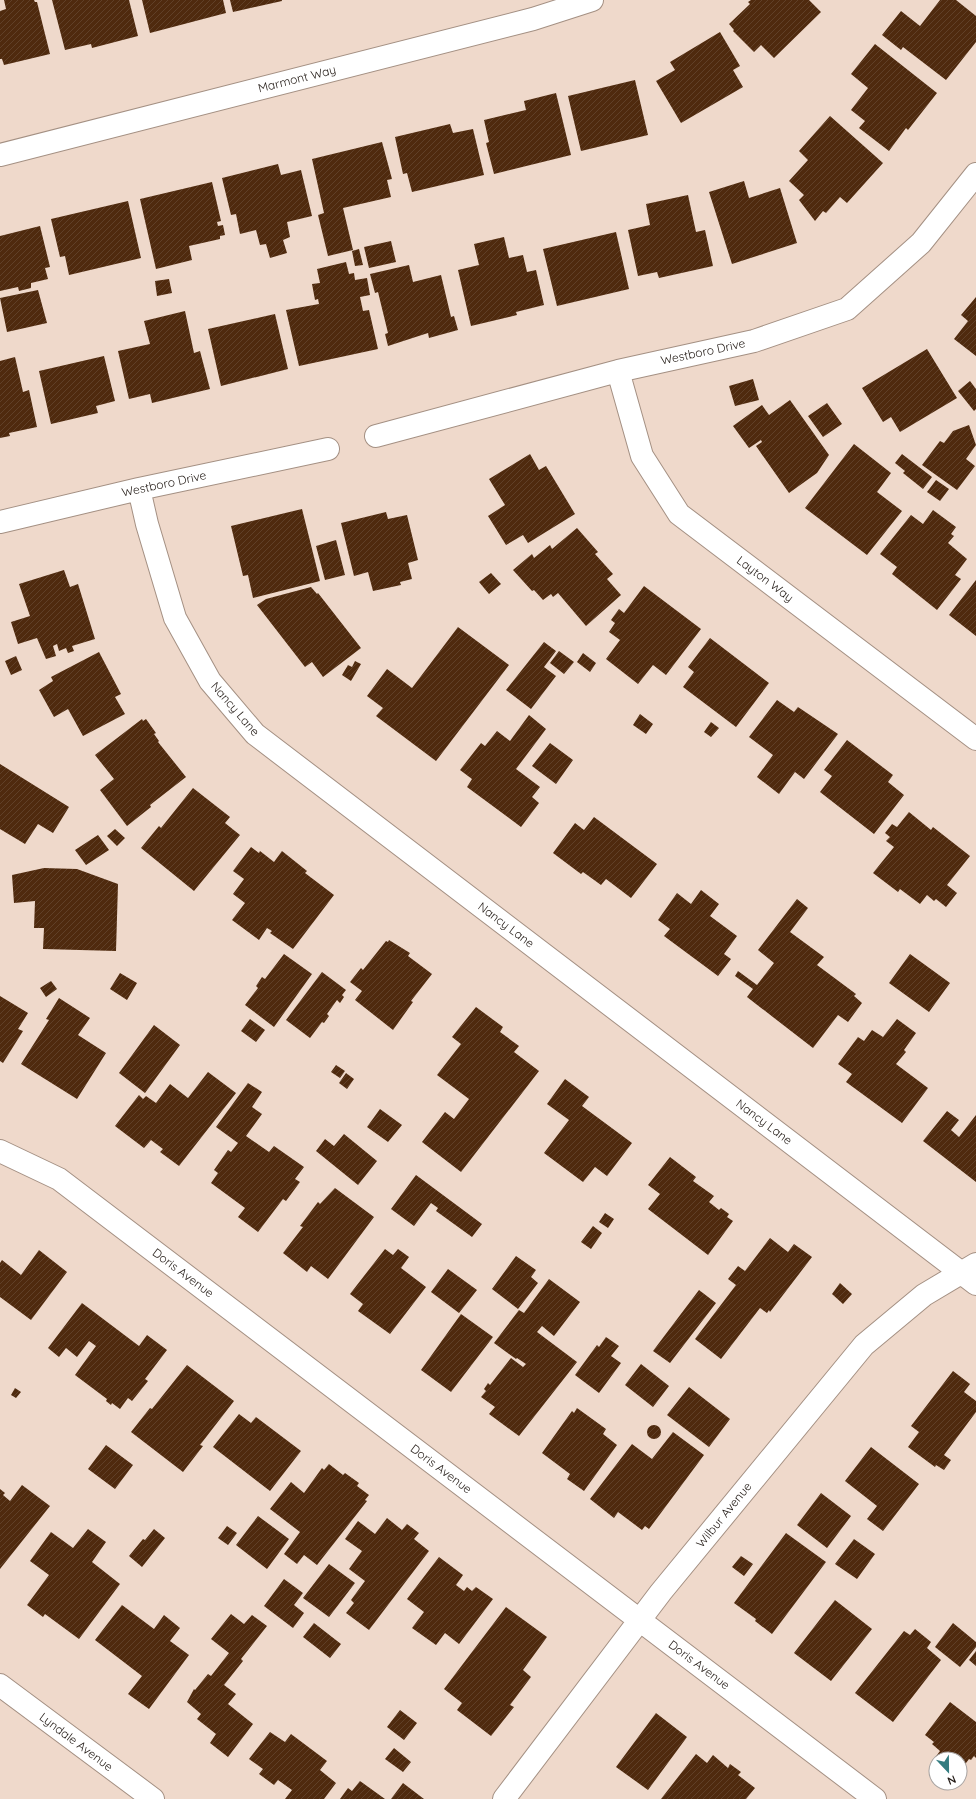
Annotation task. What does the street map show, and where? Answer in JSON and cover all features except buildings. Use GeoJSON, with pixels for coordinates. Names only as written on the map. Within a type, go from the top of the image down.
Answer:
{"type":"FeatureCollection","features":[{"type":"Feature","properties":{"kind":"street","name":"Marmont Way"},"geometry":{"type":"LineString","coordinates":[[0,155],[533,19],[592,0]]}},
{"type":"Feature","properties":{"kind":"street","name":"Westboro Drive"},"geometry":{"type":"LineString","coordinates":[[376,436],[618,371],[754,341],[847,310],[921,243],[976,174]]}},
{"type":"Feature","properties":{"kind":"street","name":"Layton Way"},"geometry":{"type":"LineString","coordinates":[[618,371],[642,456],[679,514],[976,739]]}},
{"type":"Feature","properties":{"kind":"street","name":"Westboro Drive"},"geometry":{"type":"LineString","coordinates":[[0,522],[139,489],[328,449]]}},
{"type":"Feature","properties":{"kind":"street","name":"Nancy Lane"},"geometry":{"type":"LineString","coordinates":[[139,489],[147,524],[175,618],[210,682],[255,734],[971,1274]]}},
{"type":"Feature","properties":{"kind":"street","name":"Doris Avenue"},"geometry":{"type":"LineString","coordinates":[[0,1151],[59,1179],[875,1799]]}},
{"type":"Feature","properties":{"kind":"street","name":"Wilbur Avenue"},"geometry":{"type":"LineString","coordinates":[[504,1799],[639,1620],[864,1345],[924,1295],[971,1274]]}},
{"type":"Feature","properties":{"kind":"street","name":"Lyndale Avenue"},"geometry":{"type":"LineString","coordinates":[[0,1685],[153,1799]]}}]}
